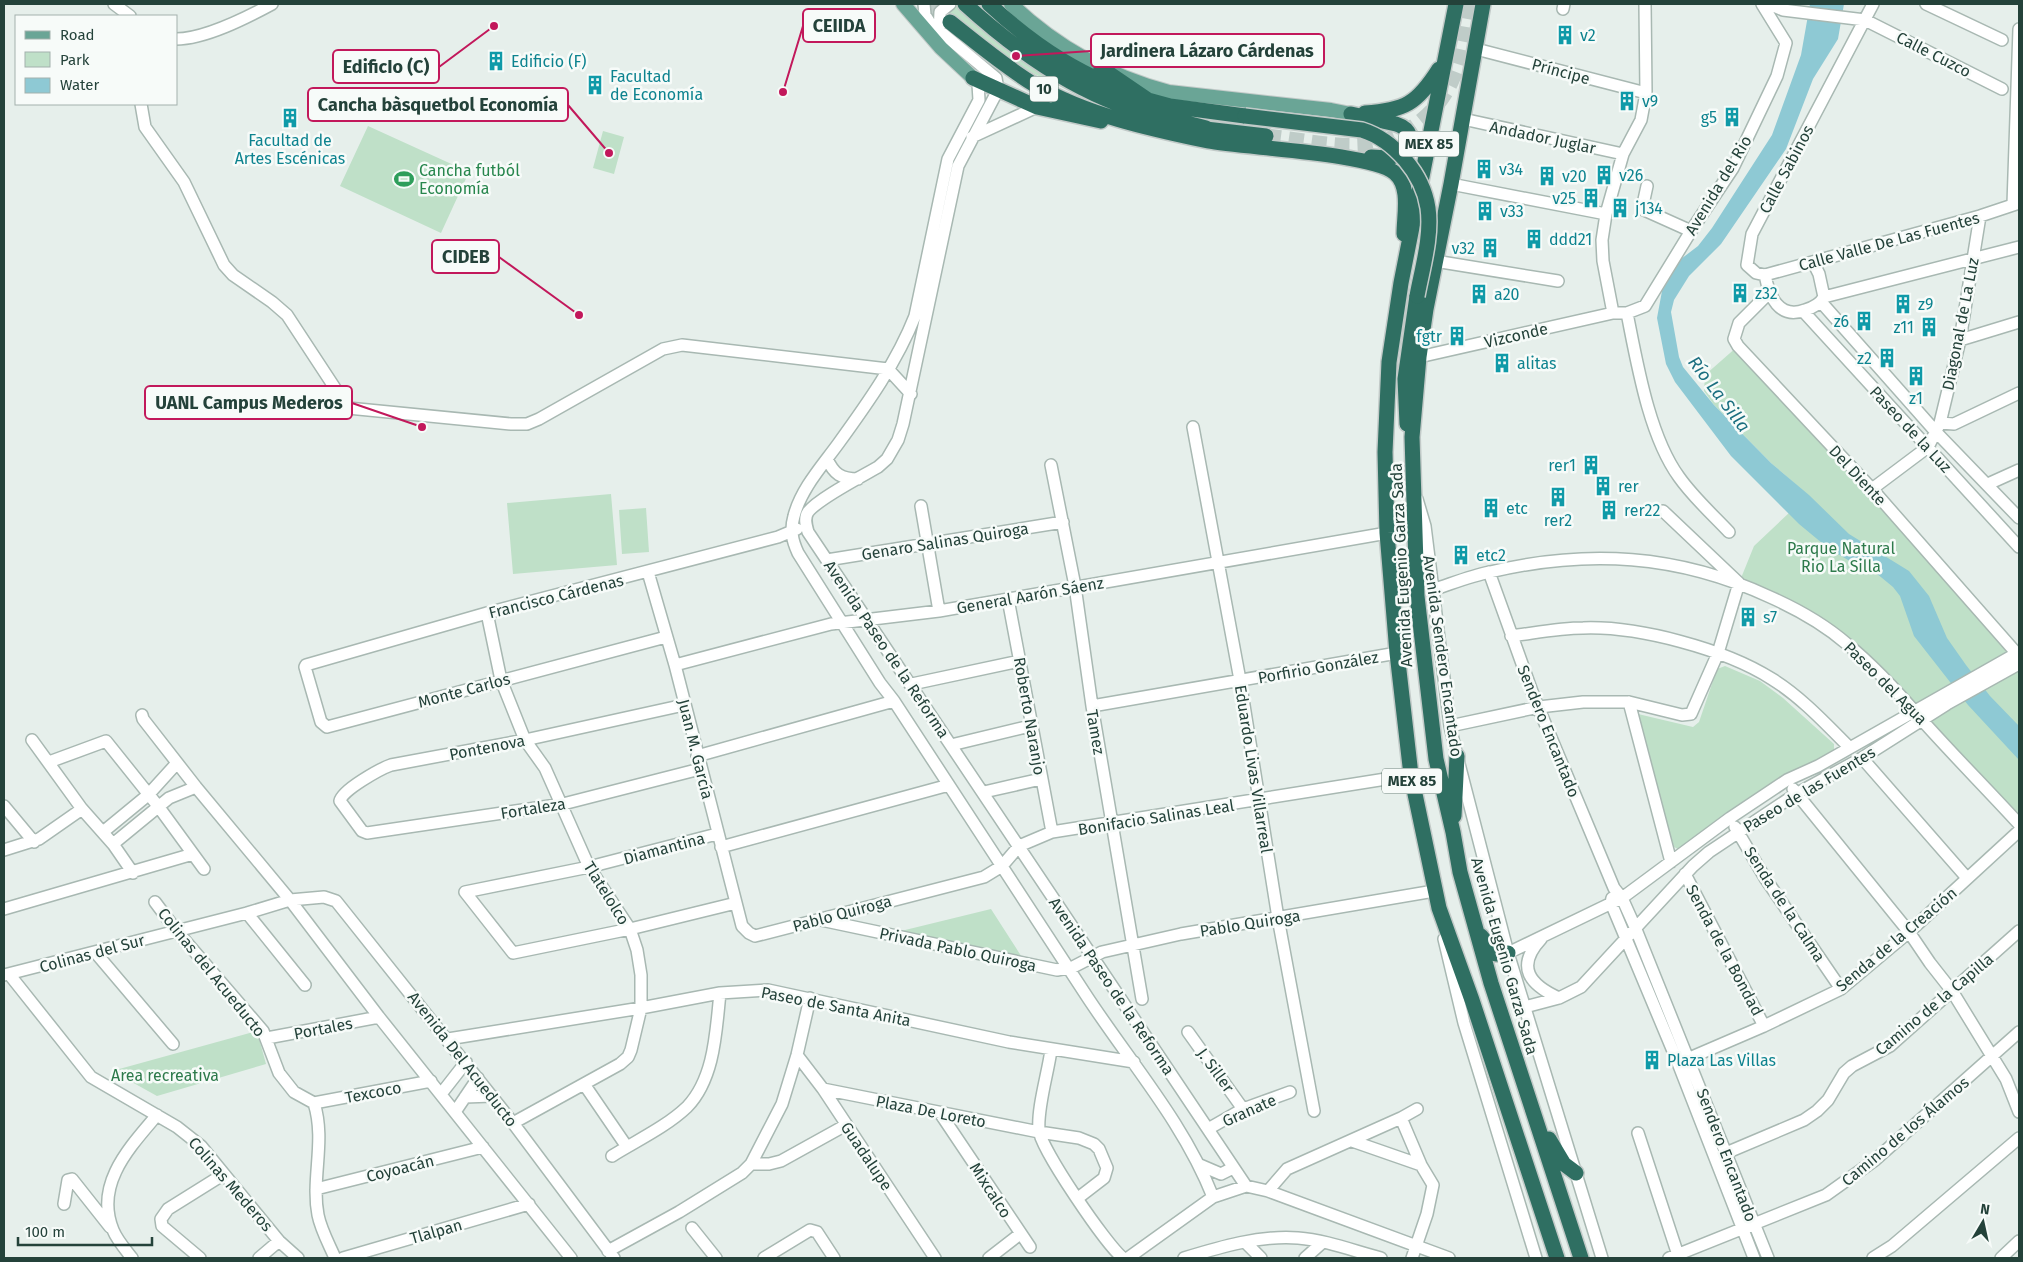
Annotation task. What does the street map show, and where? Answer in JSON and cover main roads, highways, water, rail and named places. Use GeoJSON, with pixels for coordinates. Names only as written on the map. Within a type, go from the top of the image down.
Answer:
{"type":"FeatureCollection","features":[{"type":"Feature","properties":{"kind":"highway","name":"10"},"geometry":{"type":"LineString","coordinates":[[989,4],[1021,34],[1059,60],[1116,88],[1148,100],[1170,106],[1362,130],[1379,137],[1402,157],[1420,185],[1428,209],[1425,249],[1411,326],[1404,397],[1407,422],[1412,437]]}},
{"type":"Feature","properties":{"kind":"highway","name":"Avenida Eugenio Garza Sada"},"geometry":{"type":"LineString","coordinates":[[1456,4],[1401,283],[1389,362],[1386,408],[1387,533],[1397,653],[1411,775],[1434,891],[1557,1258]]}},
{"type":"Feature","properties":{"kind":"highway","name":"Avenida Eugenio Garza Sada"},"geometry":{"type":"LineString","coordinates":[[1483,4],[1464,119],[1435,262],[1419,357],[1412,437],[1412,485],[1422,655],[1436,758],[1460,872],[1491,983],[1581,1258]]}},
{"type":"Feature","properties":{"kind":"highway"},"geometry":{"type":"LineString","coordinates":[[964,5],[1014,47],[1078,86],[1127,107],[1206,128]]}},
{"type":"Feature","properties":{"kind":"highway","name":"10"},"geometry":{"type":"LineString","coordinates":[[944,27],[1037,86],[1093,110],[1209,141],[1325,155]]}},
{"type":"Feature","properties":{"kind":"highway"},"geometry":{"type":"LineString","coordinates":[[1351,114],[1392,111],[1405,107],[1426,90],[1443,63]]}},
{"type":"Feature","properties":{"kind":"highway"},"geometry":{"type":"LineString","coordinates":[[1102,68],[1148,100]]}},
{"type":"Feature","properties":{"kind":"highway"},"geometry":{"type":"LineString","coordinates":[[975,81],[1037,107],[1143,130],[1178,133]]}},
{"type":"Feature","properties":{"kind":"highway"},"geometry":{"type":"LineString","coordinates":[[1325,155],[1340,153],[1388,158],[1398,157],[1407,149],[1410,138],[1403,126],[1351,114]]}},
{"type":"Feature","properties":{"kind":"highway"},"geometry":{"type":"LineString","coordinates":[[1153,127],[1206,128],[1266,136]]}},
{"type":"Feature","properties":{"kind":"highway"},"geometry":{"type":"LineString","coordinates":[[1325,155],[1382,166],[1395,173],[1400,179],[1405,195],[1401,283]]}},
{"type":"Feature","properties":{"kind":"highway"},"geometry":{"type":"LineString","coordinates":[[1453,832],[1457,756]]}},
{"type":"Feature","properties":{"kind":"highway"},"geometry":{"type":"LineString","coordinates":[[1478,932],[1492,951],[1500,955],[1508,954]]}},
{"type":"Feature","properties":{"kind":"highway"},"geometry":{"type":"LineString","coordinates":[[1533,1110],[1564,1164],[1576,1173]]}},
{"type":"Feature","properties":{"kind":"main road"},"geometry":{"type":"LineString","coordinates":[[903,4],[941,48],[975,81]]}},
{"type":"Feature","properties":{"kind":"main road"},"geometry":{"type":"LineString","coordinates":[[1011,4],[1048,37],[1102,68],[1132,82],[1169,92],[1331,110],[1351,114]]}},
{"type":"Feature","properties":{"kind":"water"},"geometry":{"type":"Polygon","coordinates":[[[1810,4],[1844,4],[1838,39],[1813,79],[1786,149],[1721,244],[1689,276],[1674,300],[1671,312],[1679,357],[1683,367],[1714,405],[1771,463],[1809,495],[1849,534],[1909,571],[1929,596],[1947,638],[1966,665],[1990,696],[2019,726],[2019,760],[1968,705],[1914,636],[1900,596],[1893,587],[1876,573],[1853,563],[1828,548],[1799,524],[1731,456],[1675,382],[1666,364],[1657,318],[1662,291],[1681,259],[1698,246],[1712,228],[1772,135],[1801,55],[1810,4]]]}},
{"type":"Feature","properties":{"kind":"tunnel"},"geometry":{"type":"LineString","coordinates":[[931,4],[950,22]]}},
{"type":"Feature","properties":{"kind":"tunnel"},"geometry":{"type":"LineString","coordinates":[[1266,136],[1326,144],[1361,145],[1376,143],[1404,132],[1428,115],[1438,104],[1453,78],[1462,51],[1471,4]]}},
{"type":"Feature","properties":{"kind":"place","name":"EdificIo (C)"},"geometry":{"type":"Point","coordinates":[494,26]}},
{"type":"Feature","properties":{"kind":"place","name":"v2"},"geometry":{"type":"Point","coordinates":[1565,35]}},
{"type":"Feature","properties":{"kind":"place","name":"Jardinera Lázaro Cárdenas"},"geometry":{"type":"Point","coordinates":[1016,56]}},
{"type":"Feature","properties":{"kind":"place","name":"Edificio (F)"},"geometry":{"type":"Point","coordinates":[496,61]}},
{"type":"Feature","properties":{"kind":"place","name":"Facultad de Economía"},"geometry":{"type":"Point","coordinates":[595,85]}},
{"type":"Feature","properties":{"kind":"place","name":"CEIIDA"},"geometry":{"type":"Point","coordinates":[783,92]}},
{"type":"Feature","properties":{"kind":"place","name":"v9"},"geometry":{"type":"Point","coordinates":[1627,101]}},
{"type":"Feature","properties":{"kind":"place","name":"g5"},"geometry":{"type":"Point","coordinates":[1732,117]}},
{"type":"Feature","properties":{"kind":"place","name":"Facultad de Artes Escénicas"},"geometry":{"type":"Point","coordinates":[290,118]}},
{"type":"Feature","properties":{"kind":"place","name":"Cancha bàsquetbol Economía"},"geometry":{"type":"Point","coordinates":[609,153]}},
{"type":"Feature","properties":{"kind":"place","name":"v34"},"geometry":{"type":"Point","coordinates":[1484,169]}},
{"type":"Feature","properties":{"kind":"place","name":"v26"},"geometry":{"type":"Point","coordinates":[1604,175]}},
{"type":"Feature","properties":{"kind":"place","name":"v20"},"geometry":{"type":"Point","coordinates":[1547,176]}},
{"type":"Feature","properties":{"kind":"place","name":"Cancha futból Economía"},"geometry":{"type":"Point","coordinates":[404,179]}},
{"type":"Feature","properties":{"kind":"place","name":"v25"},"geometry":{"type":"Point","coordinates":[1591,198]}},
{"type":"Feature","properties":{"kind":"place","name":"j134"},"geometry":{"type":"Point","coordinates":[1620,208]}},
{"type":"Feature","properties":{"kind":"place","name":"v33"},"geometry":{"type":"Point","coordinates":[1485,211]}},
{"type":"Feature","properties":{"kind":"place","name":"ddd21"},"geometry":{"type":"Point","coordinates":[1534,239]}},
{"type":"Feature","properties":{"kind":"place","name":"v32"},"geometry":{"type":"Point","coordinates":[1490,248]}},
{"type":"Feature","properties":{"kind":"place","name":"z32"},"geometry":{"type":"Point","coordinates":[1740,293]}},
{"type":"Feature","properties":{"kind":"place","name":"a20"},"geometry":{"type":"Point","coordinates":[1479,294]}},
{"type":"Feature","properties":{"kind":"place","name":"z9"},"geometry":{"type":"Point","coordinates":[1903,304]}},
{"type":"Feature","properties":{"kind":"place","name":"CIDEB"},"geometry":{"type":"Point","coordinates":[579,315]}},
{"type":"Feature","properties":{"kind":"place","name":"z6"},"geometry":{"type":"Point","coordinates":[1864,321]}},
{"type":"Feature","properties":{"kind":"place","name":"z11"},"geometry":{"type":"Point","coordinates":[1929,327]}},
{"type":"Feature","properties":{"kind":"place","name":"fgtr"},"geometry":{"type":"Point","coordinates":[1457,336]}},
{"type":"Feature","properties":{"kind":"place","name":"z2"},"geometry":{"type":"Point","coordinates":[1887,358]}},
{"type":"Feature","properties":{"kind":"place","name":"alitas"},"geometry":{"type":"Point","coordinates":[1502,363]}},
{"type":"Feature","properties":{"kind":"place","name":"z1"},"geometry":{"type":"Point","coordinates":[1916,376]}},
{"type":"Feature","properties":{"kind":"place","name":"UANL Campus Mederos"},"geometry":{"type":"Point","coordinates":[422,427]}},
{"type":"Feature","properties":{"kind":"place","name":"rer1"},"geometry":{"type":"Point","coordinates":[1591,465]}},
{"type":"Feature","properties":{"kind":"place","name":"rer"},"geometry":{"type":"Point","coordinates":[1603,486]}},
{"type":"Feature","properties":{"kind":"place","name":"rer2"},"geometry":{"type":"Point","coordinates":[1558,497]}},
{"type":"Feature","properties":{"kind":"place","name":"etc"},"geometry":{"type":"Point","coordinates":[1491,508]}},
{"type":"Feature","properties":{"kind":"place","name":"rer22"},"geometry":{"type":"Point","coordinates":[1609,510]}},
{"type":"Feature","properties":{"kind":"place","name":"etc2"},"geometry":{"type":"Point","coordinates":[1461,555]}},
{"type":"Feature","properties":{"kind":"place","name":"s7"},"geometry":{"type":"Point","coordinates":[1748,617]}},
{"type":"Feature","properties":{"kind":"place","name":"Plaza Las Villas"},"geometry":{"type":"Point","coordinates":[1652,1060]}},
{"type":"Feature","properties":{"kind":"water label","name":"Río La Silla"},"geometry":{"type":"Point","coordinates":[1719,394]}},
{"type":"Feature","properties":{"kind":"park label","name":"Parque Natural Rio La Silla"},"geometry":{"type":"Point","coordinates":[1841,557]}},
{"type":"Feature","properties":{"kind":"park label","name":"Area recreativa"},"geometry":{"type":"Point","coordinates":[165,1075]}}]}
